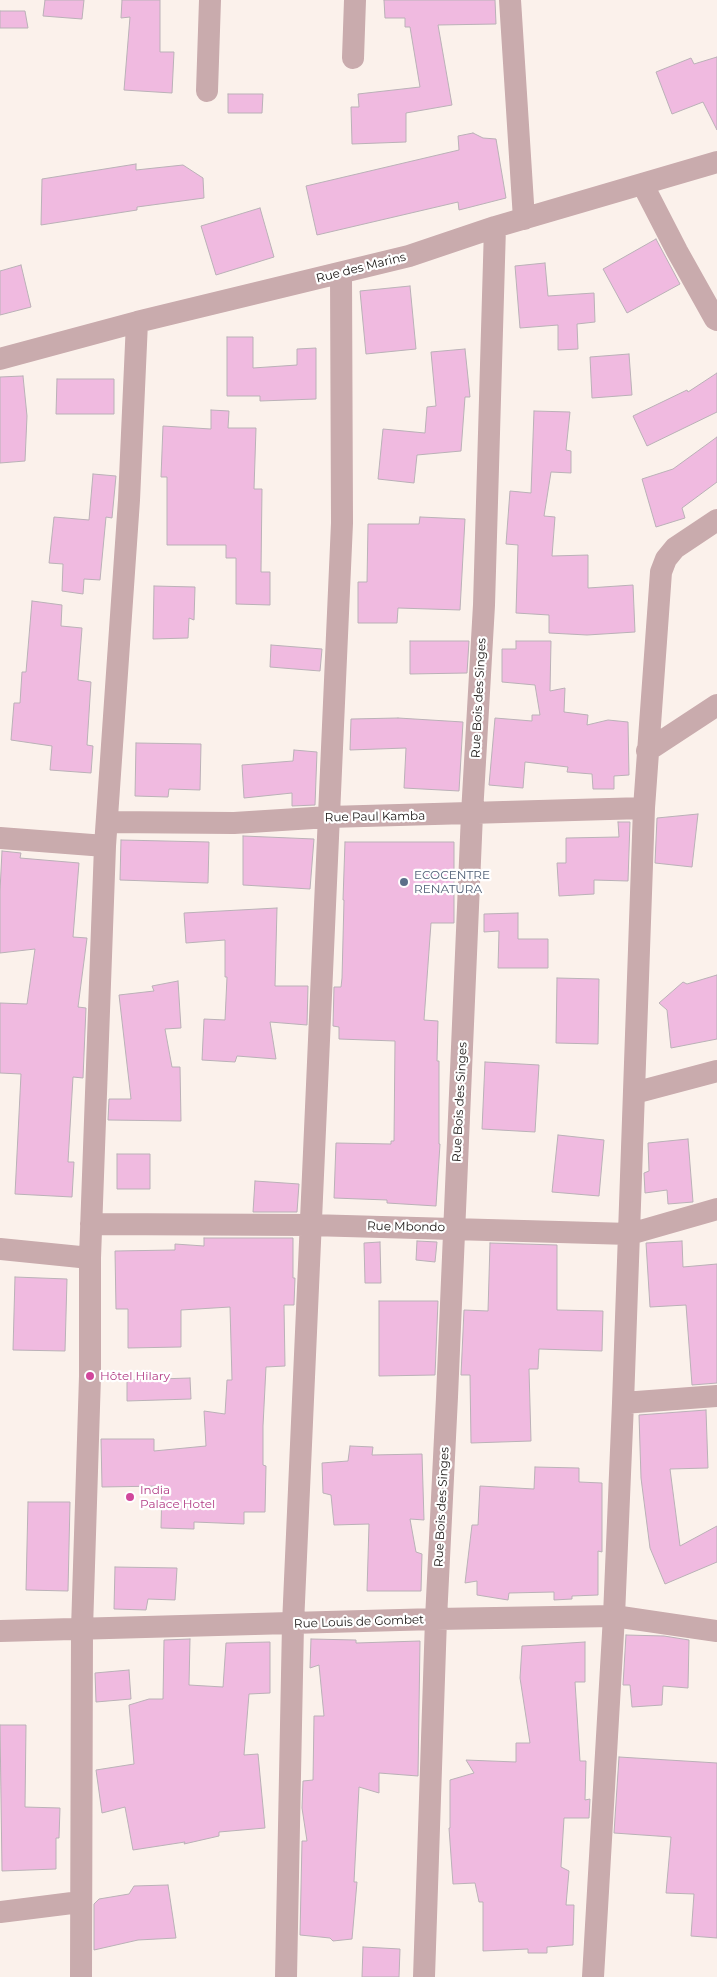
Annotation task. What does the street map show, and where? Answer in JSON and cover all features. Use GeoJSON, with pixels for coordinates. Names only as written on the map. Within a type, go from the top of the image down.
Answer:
{"type":"FeatureCollection","features":[{"type":"Feature","properties":{"kind":"street"},"geometry":{"type":"LineString","coordinates":[[207,91],[210,0]]}},
{"type":"Feature","properties":{"kind":"street"},"geometry":{"type":"LineString","coordinates":[[353,58],[355,0]]}},
{"type":"Feature","properties":{"kind":"street"},"geometry":{"type":"LineString","coordinates":[[510,0],[524,219]]}},
{"type":"Feature","properties":{"kind":"street","name":"Rue des Marins"},"geometry":{"type":"LineString","coordinates":[[0,359],[137,322],[409,256],[495,227],[717,162]]}},
{"type":"Feature","properties":{"kind":"street"},"geometry":{"type":"LineString","coordinates":[[643,185],[691,276],[717,320]]}},
{"type":"Feature","properties":{"kind":"street","name":"Rue Bois des Singes"},"geometry":{"type":"LineString","coordinates":[[424,1977],[436,1619],[455,1228],[472,814],[484,606],[495,227]]}},
{"type":"Feature","properties":{"kind":"street"},"geometry":{"type":"LineString","coordinates":[[286,1977],[293,1624],[342,523],[341,273]]}},
{"type":"Feature","properties":{"kind":"street"},"geometry":{"type":"LineString","coordinates":[[81,1977],[82,1629],[90,1376],[91,1224],[107,822],[129,500],[137,322]]}},
{"type":"Feature","properties":{"kind":"street"},"geometry":{"type":"LineString","coordinates":[[593,1977],[614,1616],[630,1234],[644,808],[661,572],[666,559],[675,548],[717,520]]}},
{"type":"Feature","properties":{"kind":"street"},"geometry":{"type":"LineString","coordinates":[[647,751],[717,705]]}},
{"type":"Feature","properties":{"kind":"street","name":"Rue Paul Kamba"},"geometry":{"type":"LineString","coordinates":[[107,822],[234,823],[542,810],[644,808]]}},
{"type":"Feature","properties":{"kind":"street"},"geometry":{"type":"LineString","coordinates":[[0,838],[106,846]]}},
{"type":"Feature","properties":{"kind":"street"},"geometry":{"type":"LineString","coordinates":[[634,1093],[717,1071]]}},
{"type":"Feature","properties":{"kind":"street","name":"Rue Mbondo"},"geometry":{"type":"LineString","coordinates":[[91,1224],[310,1225],[630,1234],[717,1209]]}},
{"type":"Feature","properties":{"kind":"street"},"geometry":{"type":"LineString","coordinates":[[0,1249],[90,1258]]}},
{"type":"Feature","properties":{"kind":"street"},"geometry":{"type":"LineString","coordinates":[[623,1403],[717,1396]]}},
{"type":"Feature","properties":{"kind":"street","name":"Rue Louis de Gombet"},"geometry":{"type":"LineString","coordinates":[[0,1631],[614,1616],[717,1631]]}},
{"type":"Feature","properties":{"kind":"street"},"geometry":{"type":"LineString","coordinates":[[0,1912],[80,1902]]}},
{"type":"Feature","properties":{"kind":"building"},"geometry":{"type":"Polygon","coordinates":[[[45,0],[84,0],[82,19],[43,16],[45,0]]]}},
{"type":"Feature","properties":{"kind":"building"},"geometry":{"type":"Polygon","coordinates":[[[122,0],[160,0],[160,52],[174,52],[172,93],[124,90],[130,17],[121,18],[122,0]]]}},
{"type":"Feature","properties":{"kind":"building"},"geometry":{"type":"Polygon","coordinates":[[[384,0],[495,0],[496,24],[438,25],[452,105],[406,113],[406,142],[352,144],[351,107],[359,107],[358,94],[420,87],[410,27],[405,27],[405,18],[385,18],[384,0]]]}},
{"type":"Feature","properties":{"kind":"building"},"geometry":{"type":"Polygon","coordinates":[[[0,11],[25,11],[28,28],[0,28],[0,11]]]}},
{"type":"Feature","properties":{"kind":"building"},"geometry":{"type":"Polygon","coordinates":[[[717,57],[717,130],[703,102],[672,114],[656,72],[691,58],[694,64],[717,57]]]}},
{"type":"Feature","properties":{"kind":"building"},"geometry":{"type":"Polygon","coordinates":[[[228,94],[263,94],[262,113],[228,113],[228,94]]]}},
{"type":"Feature","properties":{"kind":"building"},"geometry":{"type":"Polygon","coordinates":[[[473,133],[483,138],[496,139],[506,198],[459,210],[458,202],[317,235],[306,186],[459,150],[458,136],[473,133]]]}},
{"type":"Feature","properties":{"kind":"building"},"geometry":{"type":"Polygon","coordinates":[[[136,164],[136,170],[183,165],[203,178],[204,198],[137,207],[137,210],[41,225],[42,179],[136,164]]]}},
{"type":"Feature","properties":{"kind":"building"},"geometry":{"type":"Polygon","coordinates":[[[260,208],[274,257],[216,275],[201,226],[260,208]]]}},
{"type":"Feature","properties":{"kind":"building"},"geometry":{"type":"Polygon","coordinates":[[[656,239],[680,284],[627,313],[603,269],[656,239]]]}},
{"type":"Feature","properties":{"kind":"building"},"geometry":{"type":"Polygon","coordinates":[[[545,263],[548,296],[594,293],[595,322],[577,324],[578,349],[558,350],[558,325],[520,328],[515,266],[545,263]]]}},
{"type":"Feature","properties":{"kind":"building"},"geometry":{"type":"Polygon","coordinates":[[[21,265],[31,307],[0,315],[0,271],[21,265]]]}},
{"type":"Feature","properties":{"kind":"building"},"geometry":{"type":"Polygon","coordinates":[[[410,286],[416,349],[366,354],[360,291],[410,286]]]}},
{"type":"Feature","properties":{"kind":"building"},"geometry":{"type":"Polygon","coordinates":[[[227,337],[253,337],[253,368],[297,365],[297,349],[316,348],[316,399],[260,401],[260,396],[227,396],[227,337]]]}},
{"type":"Feature","properties":{"kind":"building"},"geometry":{"type":"Polygon","coordinates":[[[465,349],[470,397],[465,397],[461,451],[417,455],[414,483],[378,479],[383,429],[425,433],[427,407],[436,406],[431,352],[465,349]]]}},
{"type":"Feature","properties":{"kind":"building"},"geometry":{"type":"Polygon","coordinates":[[[629,354],[632,395],[592,398],[590,357],[629,354]]]}},
{"type":"Feature","properties":{"kind":"building"},"geometry":{"type":"Polygon","coordinates":[[[717,373],[717,412],[647,446],[633,416],[687,390],[688,392],[717,373]]]}},
{"type":"Feature","properties":{"kind":"building"},"geometry":{"type":"Polygon","coordinates":[[[23,376],[27,416],[25,461],[0,463],[0,377],[23,376]]]}},
{"type":"Feature","properties":{"kind":"building"},"geometry":{"type":"Polygon","coordinates":[[[57,379],[114,379],[114,414],[56,414],[57,379]]]}},
{"type":"Feature","properties":{"kind":"building"},"geometry":{"type":"Polygon","coordinates":[[[211,410],[229,411],[228,428],[256,428],[254,489],[262,489],[261,572],[270,572],[270,605],[236,604],[236,558],[226,558],[226,545],[167,545],[167,477],[161,477],[163,426],[211,429],[211,410]]]}},
{"type":"Feature","properties":{"kind":"building"},"geometry":{"type":"Polygon","coordinates":[[[534,411],[570,412],[566,450],[571,451],[571,473],[551,472],[544,516],[555,517],[552,556],[588,555],[588,588],[633,585],[635,632],[587,635],[549,633],[549,615],[516,613],[518,545],[506,544],[510,491],[531,493],[534,411]]]}},
{"type":"Feature","properties":{"kind":"building"},"geometry":{"type":"Polygon","coordinates":[[[717,437],[717,482],[682,508],[685,518],[656,527],[642,479],[673,469],[717,437]]]}},
{"type":"Feature","properties":{"kind":"building"},"geometry":{"type":"Polygon","coordinates":[[[93,474],[116,476],[112,518],[106,517],[100,580],[84,579],[83,594],[62,591],[63,564],[49,563],[54,517],[89,520],[93,474]]]}},
{"type":"Feature","properties":{"kind":"building"},"geometry":{"type":"Polygon","coordinates":[[[420,517],[465,519],[460,610],[398,608],[397,623],[358,623],[358,582],[367,582],[368,524],[419,524],[420,517]]]}},
{"type":"Feature","properties":{"kind":"building"},"geometry":{"type":"Polygon","coordinates":[[[154,586],[195,587],[194,620],[189,618],[188,638],[153,639],[154,586]]]}},
{"type":"Feature","properties":{"kind":"building"},"geometry":{"type":"Polygon","coordinates":[[[32,601],[62,605],[61,626],[82,628],[78,680],[91,682],[87,745],[93,746],[91,773],[50,770],[52,746],[11,740],[14,703],[20,703],[22,672],[26,672],[32,601]]]}},
{"type":"Feature","properties":{"kind":"building"},"geometry":{"type":"Polygon","coordinates":[[[410,641],[469,641],[467,673],[410,674],[410,641]]]}},
{"type":"Feature","properties":{"kind":"building"},"geometry":{"type":"Polygon","coordinates":[[[516,641],[551,641],[550,691],[565,688],[564,712],[588,715],[587,725],[608,720],[628,722],[629,775],[614,776],[614,789],[593,789],[592,774],[567,772],[568,767],[525,762],[523,788],[489,785],[495,718],[532,721],[532,715],[540,715],[535,685],[502,682],[502,649],[516,649],[516,641]]]}},
{"type":"Feature","properties":{"kind":"building"},"geometry":{"type":"Polygon","coordinates":[[[271,645],[322,649],[320,671],[270,667],[271,645]]]}},
{"type":"Feature","properties":{"kind":"building"},"geometry":{"type":"Polygon","coordinates":[[[398,718],[463,722],[459,791],[404,788],[406,748],[350,750],[351,719],[398,718]]]}},
{"type":"Feature","properties":{"kind":"building"},"geometry":{"type":"Polygon","coordinates":[[[136,743],[201,744],[200,790],[169,789],[168,797],[135,796],[136,743]]]}},
{"type":"Feature","properties":{"kind":"building"},"geometry":{"type":"Polygon","coordinates":[[[294,750],[317,752],[315,805],[292,806],[292,793],[244,798],[242,765],[293,761],[294,750]]]}},
{"type":"Feature","properties":{"kind":"building"},"geometry":{"type":"Polygon","coordinates":[[[698,814],[692,867],[655,863],[657,818],[698,814]]]}},
{"type":"Feature","properties":{"kind":"building"},"geometry":{"type":"Polygon","coordinates":[[[618,822],[630,822],[628,881],[594,880],[594,894],[559,896],[557,863],[566,863],[566,838],[619,837],[618,822]]]}},
{"type":"Feature","properties":{"kind":"building"},"geometry":{"type":"Polygon","coordinates":[[[243,836],[314,839],[310,889],[243,885],[243,836]]]}},
{"type":"Feature","properties":{"kind":"building"},"geometry":{"type":"Polygon","coordinates":[[[121,840],[209,842],[208,883],[120,880],[121,840]]]}},
{"type":"Feature","properties":{"kind":"building"},"geometry":{"type":"Polygon","coordinates":[[[345,842],[454,842],[454,923],[431,923],[424,1020],[438,1021],[437,1061],[439,1061],[440,1144],[436,1206],[387,1203],[387,1200],[334,1198],[336,1143],[391,1144],[391,1141],[394,1141],[395,1041],[339,1039],[339,1027],[333,1026],[334,987],[341,987],[342,978],[345,842]]]}},
{"type":"Feature","properties":{"kind":"building"},"geometry":{"type":"Polygon","coordinates":[[[2,851],[21,853],[20,858],[79,863],[73,937],[87,938],[78,1007],[86,1008],[83,1078],[73,1077],[68,1162],[74,1162],[72,1197],[15,1194],[21,1074],[0,1073],[0,1003],[27,1004],[35,949],[0,953],[2,851]]]}},
{"type":"Feature","properties":{"kind":"building"},"geometry":{"type":"Polygon","coordinates":[[[277,908],[275,986],[308,986],[307,1025],[270,1022],[276,1059],[237,1056],[235,1062],[202,1060],[204,1019],[225,1020],[227,977],[225,977],[225,940],[186,943],[184,913],[277,908]]]}},
{"type":"Feature","properties":{"kind":"building"},"geometry":{"type":"Polygon","coordinates":[[[518,913],[518,939],[548,939],[548,968],[498,968],[499,931],[484,932],[484,914],[518,913]]]}},
{"type":"Feature","properties":{"kind":"building"},"geometry":{"type":"Polygon","coordinates":[[[717,975],[717,1039],[671,1048],[667,1010],[659,1003],[683,982],[687,984],[717,975]]]}},
{"type":"Feature","properties":{"kind":"building"},"geometry":{"type":"Polygon","coordinates":[[[557,978],[599,979],[598,1044],[556,1043],[557,978]]]}},
{"type":"Feature","properties":{"kind":"building"},"geometry":{"type":"Polygon","coordinates":[[[178,981],[181,1028],[165,1029],[172,1067],[180,1067],[181,1121],[108,1120],[109,1099],[131,1099],[119,995],[154,991],[152,986],[178,981]]]}},
{"type":"Feature","properties":{"kind":"building"},"geometry":{"type":"Polygon","coordinates":[[[485,1062],[539,1065],[535,1132],[482,1129],[485,1062]]]}},
{"type":"Feature","properties":{"kind":"building"},"geometry":{"type":"Polygon","coordinates":[[[558,1135],[604,1140],[599,1196],[552,1192],[558,1135]]]}},
{"type":"Feature","properties":{"kind":"building"},"geometry":{"type":"Polygon","coordinates":[[[688,1139],[693,1202],[668,1204],[667,1190],[645,1193],[644,1173],[649,1171],[648,1143],[688,1139]]]}},
{"type":"Feature","properties":{"kind":"building"},"geometry":{"type":"Polygon","coordinates":[[[117,1154],[150,1154],[150,1189],[117,1189],[117,1154]]]}},
{"type":"Feature","properties":{"kind":"building"},"geometry":{"type":"Polygon","coordinates":[[[255,1181],[299,1184],[297,1212],[253,1212],[255,1181]]]}},
{"type":"Feature","properties":{"kind":"building"},"geometry":{"type":"Polygon","coordinates":[[[204,1238],[293,1238],[294,1305],[284,1305],[285,1366],[266,1367],[263,1426],[263,1465],[266,1466],[265,1512],[244,1512],[244,1524],[194,1522],[194,1529],[161,1528],[162,1486],[102,1487],[101,1439],[154,1439],[154,1451],[206,1446],[204,1411],[225,1414],[227,1380],[232,1380],[230,1307],[181,1310],[181,1347],[128,1348],[128,1309],[116,1309],[115,1251],[175,1250],[175,1244],[204,1246],[204,1238]]]}},
{"type":"Feature","properties":{"kind":"building"},"geometry":{"type":"Polygon","coordinates":[[[417,1241],[437,1242],[435,1262],[416,1260],[417,1241]]]}},
{"type":"Feature","properties":{"kind":"building"},"geometry":{"type":"Polygon","coordinates":[[[682,1241],[683,1267],[717,1264],[717,1383],[692,1385],[686,1305],[650,1307],[646,1243],[682,1241]]]}},
{"type":"Feature","properties":{"kind":"building"},"geometry":{"type":"Polygon","coordinates":[[[380,1242],[381,1283],[365,1283],[364,1243],[380,1242]]]}},
{"type":"Feature","properties":{"kind":"building"},"geometry":{"type":"Polygon","coordinates":[[[490,1243],[557,1245],[557,1310],[603,1311],[602,1351],[539,1349],[538,1369],[529,1369],[531,1441],[471,1443],[470,1375],[461,1375],[464,1310],[488,1311],[490,1243]]]}},
{"type":"Feature","properties":{"kind":"building"},"geometry":{"type":"Polygon","coordinates":[[[15,1277],[67,1279],[65,1351],[13,1350],[15,1277]]]}},
{"type":"Feature","properties":{"kind":"building"},"geometry":{"type":"Polygon","coordinates":[[[379,1301],[438,1301],[435,1375],[379,1376],[379,1301]]]}},
{"type":"Feature","properties":{"kind":"building"},"geometry":{"type":"Polygon","coordinates":[[[190,1378],[191,1399],[127,1401],[127,1380],[190,1378]]]}},
{"type":"Feature","properties":{"kind":"building"},"geometry":{"type":"Polygon","coordinates":[[[706,1410],[708,1468],[670,1469],[680,1546],[717,1526],[717,1562],[665,1584],[650,1548],[641,1478],[639,1415],[706,1410]]]}},
{"type":"Feature","properties":{"kind":"building"},"geometry":{"type":"Polygon","coordinates":[[[350,1446],[373,1447],[372,1455],[422,1454],[424,1520],[410,1519],[416,1552],[422,1554],[421,1591],[367,1591],[369,1524],[334,1525],[331,1495],[323,1493],[322,1463],[348,1461],[350,1446]]]}},
{"type":"Feature","properties":{"kind":"building"},"geometry":{"type":"Polygon","coordinates":[[[535,1467],[579,1468],[579,1482],[602,1483],[602,1552],[598,1551],[598,1595],[572,1596],[572,1599],[554,1600],[554,1592],[509,1593],[508,1600],[477,1595],[477,1581],[465,1583],[472,1525],[478,1525],[480,1486],[534,1489],[535,1467]]]}},
{"type":"Feature","properties":{"kind":"building"},"geometry":{"type":"Polygon","coordinates":[[[28,1502],[70,1502],[68,1591],[26,1590],[28,1502]]]}},
{"type":"Feature","properties":{"kind":"building"},"geometry":{"type":"Polygon","coordinates":[[[115,1567],[177,1568],[175,1600],[148,1599],[146,1610],[114,1609],[115,1567]]]}},
{"type":"Feature","properties":{"kind":"building"},"geometry":{"type":"Polygon","coordinates":[[[626,1635],[664,1636],[689,1640],[688,1688],[663,1686],[662,1705],[632,1707],[630,1685],[623,1685],[626,1635]]]}},
{"type":"Feature","properties":{"kind":"building"},"geometry":{"type":"Polygon","coordinates":[[[190,1639],[189,1685],[223,1687],[226,1643],[270,1642],[270,1693],[249,1694],[244,1755],[258,1754],[265,1828],[219,1832],[219,1836],[184,1844],[185,1842],[133,1850],[125,1807],[102,1813],[96,1770],[134,1764],[129,1705],[149,1699],[163,1699],[164,1640],[190,1639]]]}},
{"type":"Feature","properties":{"kind":"building"},"geometry":{"type":"Polygon","coordinates":[[[311,1639],[356,1640],[356,1643],[420,1641],[418,1776],[379,1773],[379,1793],[359,1787],[354,1882],[357,1882],[352,1939],[333,1941],[330,1938],[300,1935],[302,1841],[307,1841],[302,1808],[303,1781],[313,1780],[314,1716],[324,1716],[319,1665],[310,1668],[311,1639]]]}},
{"type":"Feature","properties":{"kind":"building"},"geometry":{"type":"Polygon","coordinates":[[[585,1642],[585,1682],[575,1682],[580,1761],[586,1761],[585,1800],[590,1799],[589,1818],[564,1818],[561,1867],[569,1871],[566,1905],[574,1905],[573,1945],[547,1947],[547,1953],[528,1953],[528,1949],[483,1951],[483,1902],[479,1902],[475,1883],[453,1884],[449,1828],[450,1780],[474,1773],[466,1760],[516,1762],[516,1743],[530,1743],[520,1678],[522,1646],[585,1642]]]}},
{"type":"Feature","properties":{"kind":"building"},"geometry":{"type":"Polygon","coordinates":[[[129,1670],[131,1699],[96,1702],[95,1673],[129,1670]]]}},
{"type":"Feature","properties":{"kind":"building"},"geometry":{"type":"Polygon","coordinates":[[[0,1725],[26,1725],[25,1807],[60,1808],[59,1838],[56,1838],[56,1869],[2,1871],[0,1725]]]}},
{"type":"Feature","properties":{"kind":"building"},"geometry":{"type":"Polygon","coordinates":[[[619,1757],[717,1763],[717,1938],[691,1936],[694,1894],[666,1893],[671,1837],[614,1833],[619,1757]]]}},
{"type":"Feature","properties":{"kind":"building"},"geometry":{"type":"Polygon","coordinates":[[[168,1885],[176,1938],[138,1940],[94,1950],[94,1904],[99,1899],[129,1894],[134,1886],[168,1885]]]}},
{"type":"Feature","properties":{"kind":"building"},"geometry":{"type":"Polygon","coordinates":[[[363,1947],[400,1949],[399,1977],[362,1977],[363,1947]]]}},
{"type":"Feature","properties":{"kind":"place","name":"ECOCENTRE RENATURA"},"geometry":{"type":"Point","coordinates":[404,882]}},
{"type":"Feature","properties":{"kind":"place","name":"Hôtel Hilary"},"geometry":{"type":"Point","coordinates":[90,1376]}},
{"type":"Feature","properties":{"kind":"place","name":"India Palace Hotel"},"geometry":{"type":"Point","coordinates":[130,1497]}}]}
